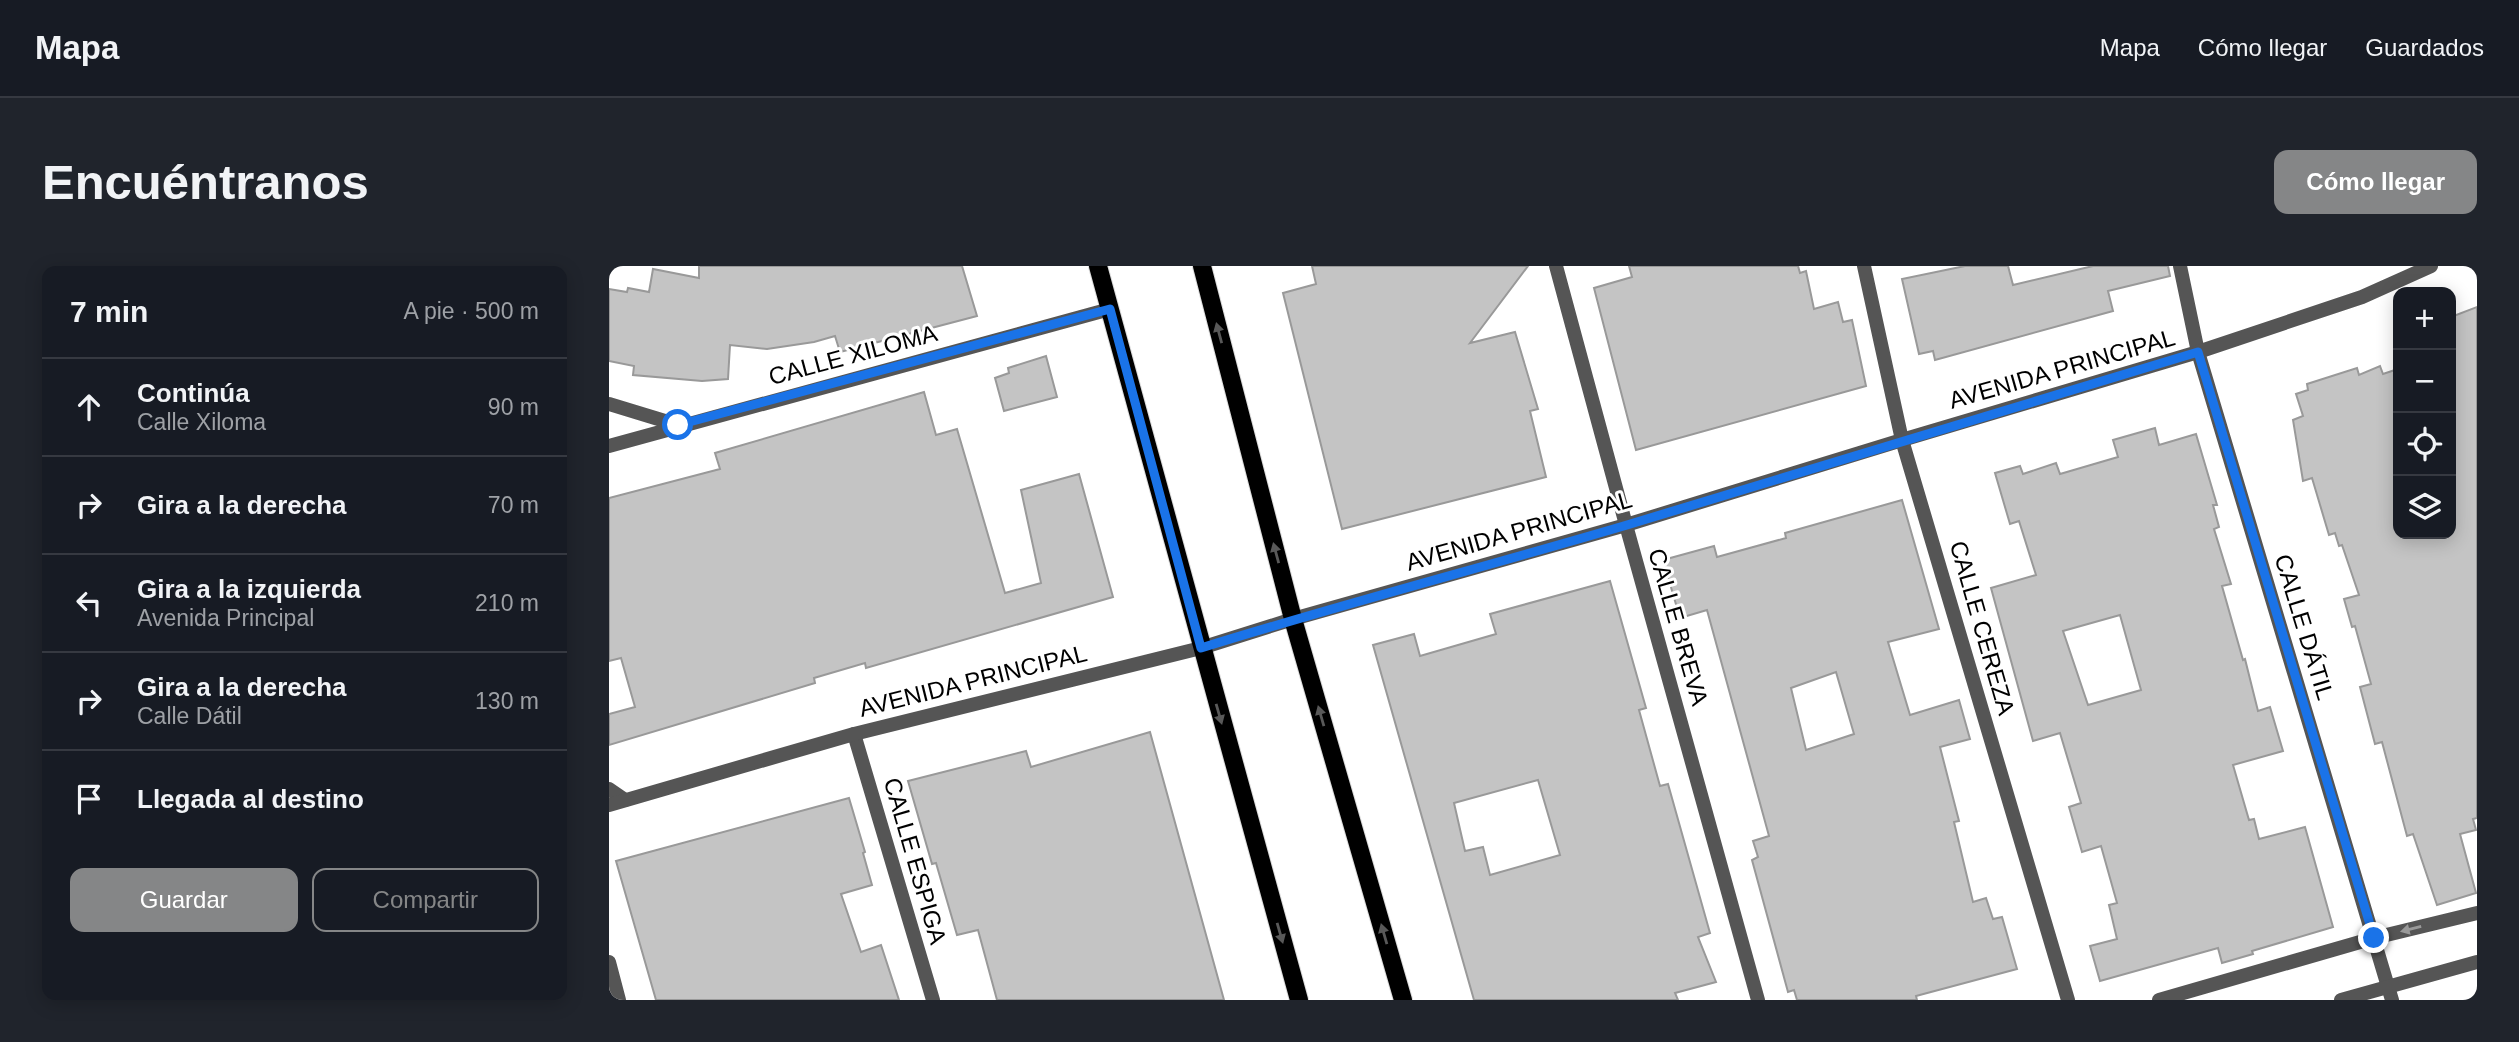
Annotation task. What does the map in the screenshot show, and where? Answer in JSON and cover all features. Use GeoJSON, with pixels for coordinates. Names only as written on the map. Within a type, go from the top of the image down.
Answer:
{"type":"FeatureCollection","features":[{"type":"Feature","properties":{"kind":"main road"},"geometry":{"type":"LineString","coordinates":[[1098,266],[1299,1000]]}},
{"type":"Feature","properties":{"kind":"main road"},"geometry":{"type":"LineString","coordinates":[[1202,266],[1293,619],[1403,1000]]}},
{"type":"Feature","properties":{"kind":"street","name":"CALLE BREVA"},"geometry":{"type":"LineString","coordinates":[[1556,266],[1758,1000]]}},
{"type":"Feature","properties":{"kind":"street","name":"CALLE CEREZA"},"geometry":{"type":"LineString","coordinates":[[1864,266],[1902,440],[2067,1000]]}},
{"type":"Feature","properties":{"kind":"street","name":"CALLE DÁTIL"},"geometry":{"type":"LineString","coordinates":[[2180,266],[2198,352],[2390,993]]}},
{"type":"Feature","properties":{"kind":"street","name":"AVENIDA PRINCIPAL"},"geometry":{"type":"LineString","coordinates":[[609,805],[854,734],[1201,648],[1293,619],[1626,525],[2198,352],[2362,297],[2431,266]]}},
{"type":"Feature","properties":{"kind":"street","name":"CALLE XILOMA"},"geometry":{"type":"LineString","coordinates":[[609,446],[1110,309]]}},
{"type":"Feature","properties":{"kind":"street"},"geometry":{"type":"LineString","coordinates":[[609,404],[678,425]]}},
{"type":"Feature","properties":{"kind":"street","name":"CALLE ESPIGA"},"geometry":{"type":"LineString","coordinates":[[854,734],[933,1000]]}},
{"type":"Feature","properties":{"kind":"street"},"geometry":{"type":"LineString","coordinates":[[609,789],[625,800]]}},
{"type":"Feature","properties":{"kind":"street"},"geometry":{"type":"LineString","coordinates":[[2159,1000],[2374,938],[2477,913]]}},
{"type":"Feature","properties":{"kind":"street"},"geometry":{"type":"LineString","coordinates":[[609,962],[619,1000]]}},
{"type":"Feature","properties":{"kind":"street"},"geometry":{"type":"LineString","coordinates":[[2341,1000],[2390,993],[2477,962]]}},
{"type":"Feature","properties":{"kind":"building"},"geometry":{"type":"Polygon","coordinates":[[[699,266],[962,266],[977,316],[840,352],[835,336],[767,349],[730,345],[728,379],[702,381],[633,375],[634,366],[609,361],[609,289],[627,292],[628,288],[649,292],[653,269],[699,278],[699,266]]]}},
{"type":"Feature","properties":{"kind":"building"},"geometry":{"type":"Polygon","coordinates":[[[1312,266],[1528,266],[1470,343],[1515,332],[1538,409],[1530,411],[1546,477],[1342,529],[1283,293],[1316,284],[1312,266]]]}},
{"type":"Feature","properties":{"kind":"building"},"geometry":{"type":"Polygon","coordinates":[[[1629,266],[1798,266],[1800,273],[1806,271],[1814,309],[1838,302],[1843,322],[1852,320],[1866,386],[1636,450],[1594,288],[1632,277],[1629,266]]]}},
{"type":"Feature","properties":{"kind":"building"},"geometry":{"type":"Polygon","coordinates":[[[1965,266],[2008,266],[2013,285],[2093,266],[2168,266],[2170,276],[2108,291],[2113,311],[1935,360],[1933,351],[1919,354],[1902,279],[1965,266]]]}},
{"type":"Feature","properties":{"kind":"building"},"geometry":{"type":"Polygon","coordinates":[[[2477,307],[2477,818],[2473,819],[2476,830],[2460,834],[2476,893],[2437,905],[2413,834],[2407,836],[2382,742],[2375,744],[2360,687],[2371,684],[2355,626],[2352,627],[2344,599],[2359,595],[2342,545],[2339,546],[2335,533],[2329,535],[2312,478],[2303,481],[2293,420],[2303,416],[2296,394],[2308,390],[2307,384],[2357,368],[2359,375],[2380,366],[2383,374],[2393,371],[2393,539],[2456,539],[2456,315],[2477,307]]]}},
{"type":"Feature","properties":{"kind":"building"},"geometry":{"type":"Polygon","coordinates":[[[1046,356],[1057,397],[1004,411],[995,378],[1009,373],[1008,368],[1046,356]]]}},
{"type":"Feature","properties":{"kind":"building"},"geometry":{"type":"Polygon","coordinates":[[[924,392],[936,435],[957,429],[1005,593],[1041,583],[1021,490],[1079,474],[1113,597],[866,668],[865,663],[814,678],[815,683],[609,745],[609,714],[635,707],[621,658],[609,661],[609,498],[720,469],[715,453],[924,392]]]}},
{"type":"Feature","properties":{"kind":"building"},"geometry":{"type":"Polygon","coordinates":[[[2155,428],[2159,445],[2196,434],[2217,505],[2213,505],[2219,527],[2214,529],[2231,584],[2222,586],[2258,711],[2270,707],[2283,751],[2233,765],[2249,820],[2254,819],[2259,839],[2305,827],[2333,927],[2252,951],[2253,954],[2222,963],[2218,948],[2100,981],[2090,946],[2117,939],[2109,905],[2117,903],[2101,846],[2082,852],[2069,807],[2081,803],[2060,733],[2033,741],[1991,588],[2036,575],[2019,521],[2010,524],[1995,473],[2020,466],[2023,474],[2056,463],[2060,474],[2118,457],[2113,440],[2155,428]],[[2120,615],[2063,631],[2088,705],[2141,690],[2120,615]]]}},
{"type":"Feature","properties":{"kind":"building"},"geometry":{"type":"Polygon","coordinates":[[[1902,500],[1939,629],[1888,642],[1910,715],[1959,700],[1970,739],[1940,747],[1959,821],[1954,822],[1973,902],[1986,898],[1993,919],[2002,917],[2017,969],[1916,996],[1917,1000],[1797,1000],[1794,990],[1788,992],[1752,860],[1758,857],[1753,841],[1769,836],[1707,610],[1680,618],[1663,560],[1714,546],[1717,557],[1786,538],[1785,533],[1902,500]],[[1836,672],[1791,688],[1806,750],[1854,734],[1836,672]]]}},
{"type":"Feature","properties":{"kind":"building"},"geometry":{"type":"Polygon","coordinates":[[[1610,581],[1646,708],[1639,710],[1660,786],[1668,784],[1710,933],[1698,937],[1716,982],[1675,993],[1678,1000],[1474,1000],[1373,645],[1414,634],[1420,656],[1496,634],[1490,614],[1610,581]],[[1538,780],[1454,803],[1465,851],[1483,847],[1490,875],[1560,855],[1538,780]]]}},
{"type":"Feature","properties":{"kind":"building"},"geometry":{"type":"Polygon","coordinates":[[[1150,732],[1224,1000],[997,1000],[978,930],[957,935],[936,863],[932,864],[908,781],[1026,751],[1031,767],[1150,732]]]}},
{"type":"Feature","properties":{"kind":"building"},"geometry":{"type":"Polygon","coordinates":[[[849,798],[872,885],[841,894],[861,952],[881,945],[899,1000],[656,1000],[616,861],[849,798]]]}},
{"type":"Feature","properties":{"kind":"route"},"geometry":{"type":"LineString","coordinates":[[678,425],[1110,309],[1201,648],[1293,619],[1626,525],[2198,352],[2374,938]]}}]}
